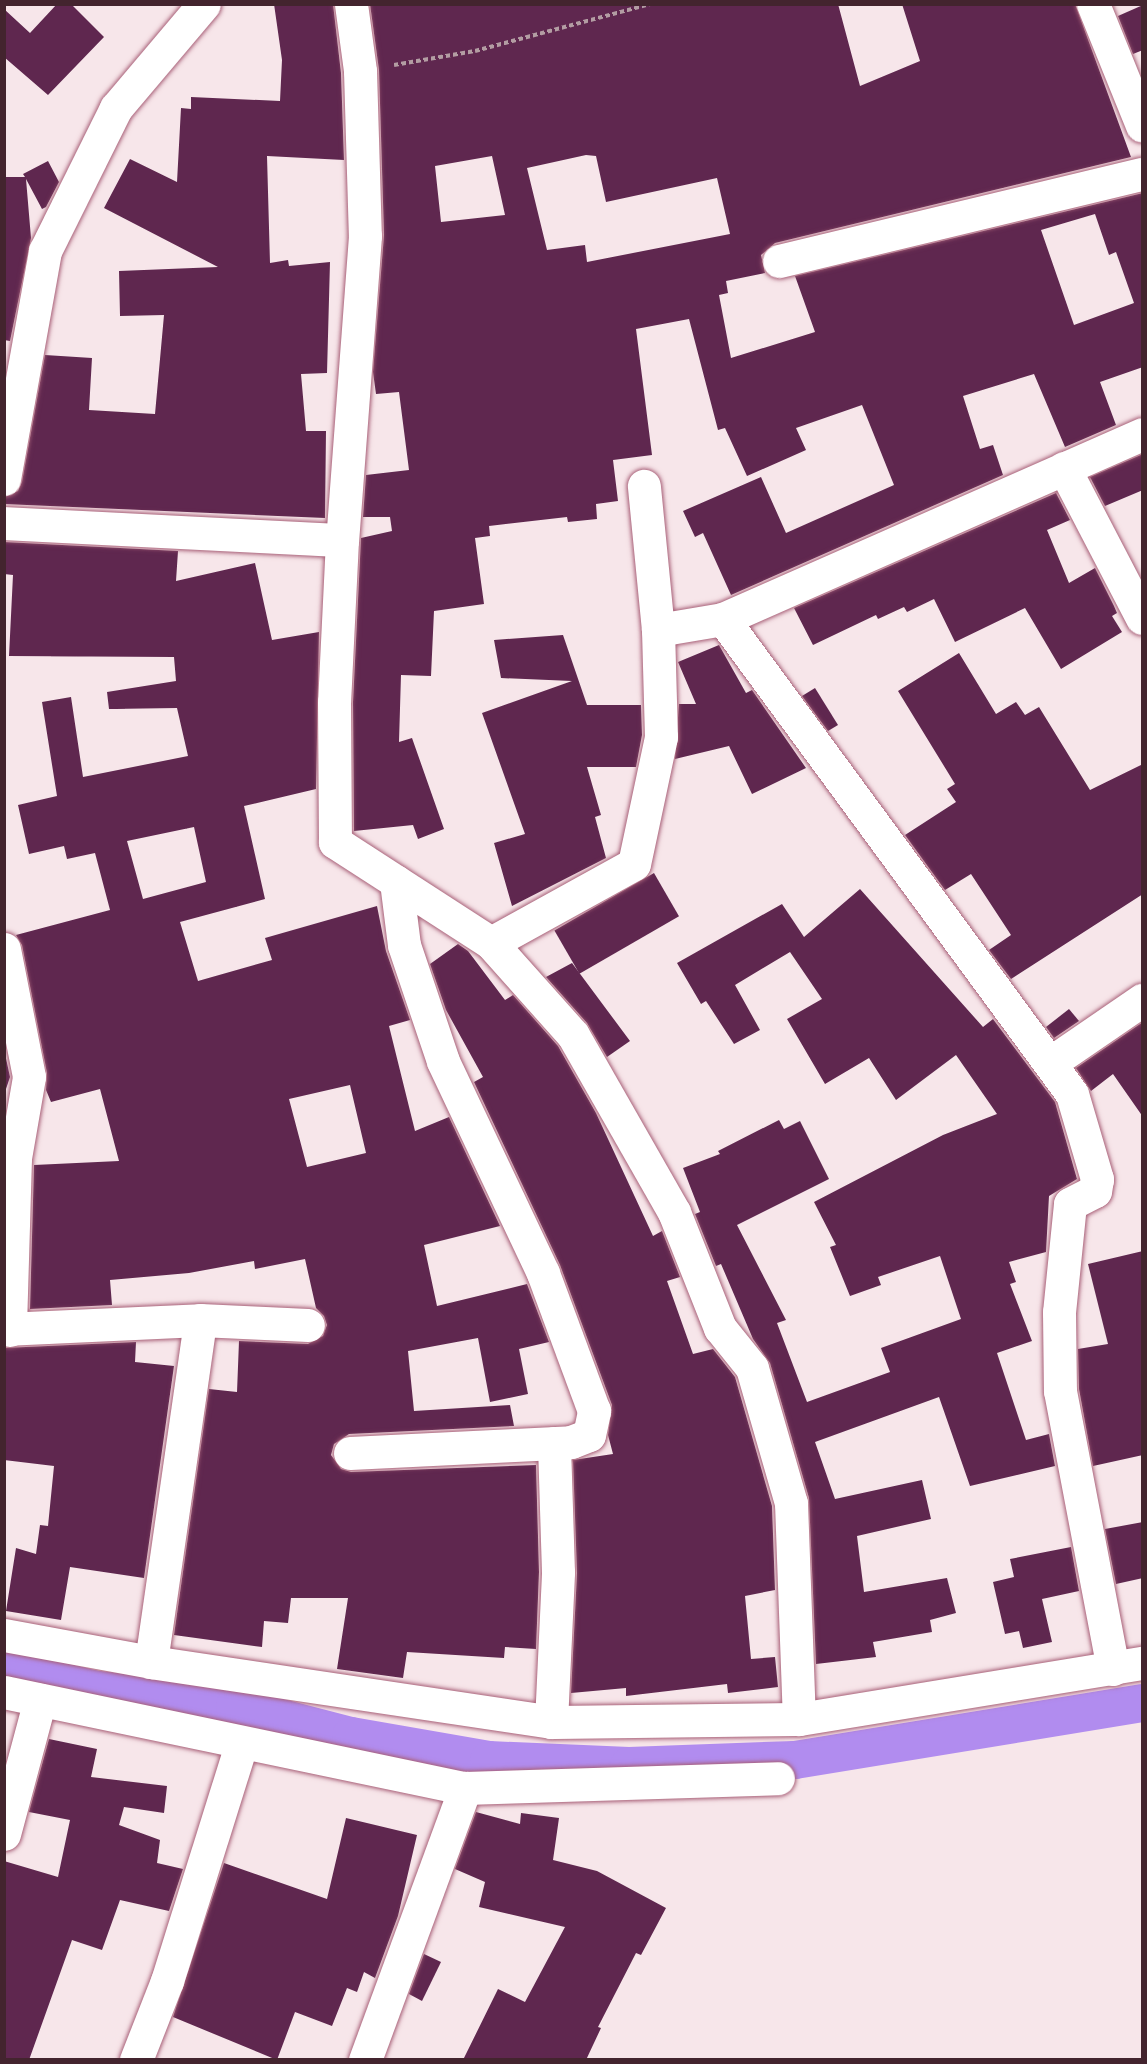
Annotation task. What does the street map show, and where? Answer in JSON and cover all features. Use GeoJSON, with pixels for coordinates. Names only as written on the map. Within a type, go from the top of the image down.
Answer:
{"type":"FeatureCollection","features":[{"type":"Feature","properties":{"kind":"street"},"geometry":{"type":"LineString","coordinates":[[4,479],[45,251],[116,108],[204,4]]}},
{"type":"Feature","properties":{"kind":"street"},"geometry":{"type":"LineString","coordinates":[[351,4],[360,71],[365,236],[342,540],[334,702],[335,842],[491,944],[573,1035],[674,1212],[720,1328],[752,1368],[790,1503],[799,1719]]}},
{"type":"Feature","properties":{"kind":"street"},"geometry":{"type":"LineString","coordinates":[[1093,4],[1143,125]]}},
{"type":"Feature","properties":{"kind":"street"},"geometry":{"type":"LineString","coordinates":[[779,261],[1143,174]]}},
{"type":"Feature","properties":{"kind":"street"},"geometry":{"type":"LineString","coordinates":[[658,630],[723,619],[1143,434]]}},
{"type":"Feature","properties":{"kind":"street"},"geometry":{"type":"LineString","coordinates":[[1064,468],[1143,618]]}},
{"type":"Feature","properties":{"kind":"street"},"geometry":{"type":"LineString","coordinates":[[491,944],[634,864],[661,737],[658,630],[644,486]]}},
{"type":"Feature","properties":{"kind":"street"},"geometry":{"type":"LineString","coordinates":[[4,523],[342,540]]}},
{"type":"Feature","properties":{"kind":"street"},"geometry":{"type":"LineString","coordinates":[[4,1635],[151,1662],[551,1722],[799,1719],[1128,1666],[1060,1391],[1059,1312],[1070,1204],[1095,1191],[1097,1179],[1072,1094],[723,619]]}},
{"type":"Feature","properties":{"kind":"street"},"geometry":{"type":"LineString","coordinates":[[350,1454],[571,1442],[589,1435],[594,1411],[543,1273],[443,1061],[404,945],[396,882]]}},
{"type":"Feature","properties":{"kind":"street"},"geometry":{"type":"LineString","coordinates":[[4,949],[29,1077],[15,1158],[7,1329],[200,1320],[308,1325]]}},
{"type":"Feature","properties":{"kind":"street"},"geometry":{"type":"LineString","coordinates":[[1050,1063],[1143,1000]]}},
{"type":"Feature","properties":{"kind":"street"},"geometry":{"type":"LineString","coordinates":[[151,1662],[200,1320]]}},
{"type":"Feature","properties":{"kind":"street"},"geometry":{"type":"LineString","coordinates":[[551,1722],[558,1572],[554,1443]]}},
{"type":"Feature","properties":{"kind":"street"},"geometry":{"type":"LineString","coordinates":[[4,1692],[465,1788],[778,1778]]}},
{"type":"Feature","properties":{"kind":"street"},"geometry":{"type":"LineString","coordinates":[[4,1834],[40,1700]]}},
{"type":"Feature","properties":{"kind":"street"},"geometry":{"type":"LineString","coordinates":[[136,2060],[168,1981],[226,1806],[242,1742]]}},
{"type":"Feature","properties":{"kind":"street"},"geometry":{"type":"LineString","coordinates":[[365,2060],[465,1788]]}},
{"type":"Feature","properties":{"kind":"path"},"geometry":{"type":"LineString","coordinates":[[360,71],[475,51],[650,4]]}},
{"type":"Feature","properties":{"kind":"building"},"geometry":{"type":"Polygon","coordinates":[[[57,4],[71,4],[104,37],[48,95],[4,57],[4,9],[30,33],[57,4]]]}},
{"type":"Feature","properties":{"kind":"building"},"geometry":{"type":"Polygon","coordinates":[[[274,4],[333,4],[341,73],[344,160],[267,156],[270,263],[288,260],[289,266],[330,262],[327,373],[301,374],[306,431],[326,431],[325,518],[4,504],[4,497],[18,491],[22,482],[45,355],[92,358],[89,410],[155,414],[164,315],[120,316],[119,271],[218,267],[104,208],[130,159],[177,182],[181,108],[191,109],[191,97],[280,101],[282,60],[274,4]]]}},
{"type":"Feature","properties":{"kind":"building"},"geometry":{"type":"Polygon","coordinates":[[[370,4],[838,4],[860,86],[920,61],[902,4],[1075,4],[1131,157],[775,243],[761,255],[765,273],[726,281],[728,293],[719,295],[731,358],[815,332],[795,276],[1143,193],[1143,367],[1100,382],[1116,425],[1065,447],[1034,374],[963,396],[980,449],[993,445],[1003,475],[731,595],[703,533],[695,537],[683,511],[761,477],[786,533],[894,485],[862,405],[796,428],[806,450],[747,476],[725,428],[718,430],[689,319],[636,329],[652,455],[613,460],[618,501],[596,504],[597,519],[568,522],[567,517],[489,526],[490,536],[475,538],[484,604],[434,611],[431,676],[401,675],[399,742],[412,738],[444,829],[418,839],[413,825],[354,831],[353,702],[361,538],[392,531],[390,517],[363,517],[366,475],[409,470],[399,392],[376,394],[373,372],[384,235],[379,70],[370,4]],[[586,155],[527,168],[547,250],[585,245],[587,262],[730,234],[717,178],[606,202],[596,156],[586,155]],[[492,156],[435,166],[441,222],[505,215],[492,156]],[[1095,214],[1041,230],[1074,325],[1134,303],[1116,252],[1109,255],[1095,214]]]}},
{"type":"Feature","properties":{"kind":"building"},"geometry":{"type":"Polygon","coordinates":[[[1143,5],[1143,50],[1133,54],[1118,16],[1143,5]]]}},
{"type":"Feature","properties":{"kind":"building"},"geometry":{"type":"Polygon","coordinates":[[[48,161],[59,182],[46,207],[42,209],[26,179],[31,238],[10,341],[4,340],[4,177],[25,177],[23,174],[48,161]]]}},
{"type":"Feature","properties":{"kind":"building"},"geometry":{"type":"Polygon","coordinates":[[[1143,454],[1143,490],[1105,506],[1090,477],[1143,454]]]}},
{"type":"Feature","properties":{"kind":"building"},"geometry":{"type":"Polygon","coordinates":[[[1056,493],[1070,520],[1047,530],[1069,583],[1095,568],[1117,613],[1112,616],[1122,632],[1061,669],[1025,608],[955,642],[934,599],[907,612],[904,607],[878,619],[876,615],[813,645],[794,608],[1056,493]]]}},
{"type":"Feature","properties":{"kind":"building"},"geometry":{"type":"Polygon","coordinates":[[[4,542],[178,551],[176,581],[255,563],[272,640],[319,632],[316,789],[244,806],[265,899],[180,922],[198,981],[272,960],[265,938],[377,906],[386,951],[410,1020],[389,1026],[415,1131],[449,1117],[500,1226],[424,1245],[437,1306],[527,1284],[549,1342],[519,1349],[528,1394],[490,1402],[478,1338],[408,1351],[414,1411],[510,1405],[514,1426],[349,1434],[334,1444],[331,1455],[341,1469],[351,1472],[536,1465],[539,1572],[536,1649],[505,1647],[504,1658],[407,1652],[403,1678],[337,1669],[348,1598],[291,1598],[288,1623],[264,1621],[262,1647],[174,1635],[209,1389],[237,1392],[239,1341],[308,1344],[323,1336],[327,1325],[324,1316],[316,1308],[305,1259],[255,1269],[254,1261],[189,1273],[110,1280],[112,1305],[30,1309],[34,1165],[119,1161],[100,1089],[51,1102],[46,1090],[47,1073],[22,945],[16,935],[110,910],[95,853],[67,859],[64,846],[29,854],[18,805],[57,796],[42,702],[71,697],[83,777],[188,756],[177,708],[109,709],[107,692],[176,681],[174,657],[9,656],[13,575],[4,574],[4,542]],[[194,827],[127,841],[143,899],[206,882],[194,827]],[[350,1085],[289,1099],[307,1167],[366,1153],[350,1085]]]}},
{"type":"Feature","properties":{"kind":"building"},"geometry":{"type":"Polygon","coordinates":[[[563,635],[587,705],[641,705],[642,735],[636,767],[587,767],[601,815],[595,817],[606,858],[512,906],[494,843],[525,834],[482,713],[572,681],[501,678],[494,640],[563,635]]]}},
{"type":"Feature","properties":{"kind":"building"},"geometry":{"type":"Polygon","coordinates":[[[719,645],[746,693],[752,690],[806,768],[752,794],[729,746],[675,759],[679,704],[696,704],[678,662],[719,645]]]}},
{"type":"Feature","properties":{"kind":"building"},"geometry":{"type":"Polygon","coordinates":[[[959,653],[996,714],[1016,702],[1025,715],[1039,707],[1090,790],[1143,764],[1143,894],[1011,979],[989,950],[1011,935],[971,874],[945,890],[905,835],[956,802],[947,789],[955,784],[898,691],[959,653]]]}},
{"type":"Feature","properties":{"kind":"building"},"geometry":{"type":"Polygon","coordinates":[[[815,688],[838,725],[828,731],[802,696],[815,688]]]}},
{"type":"Feature","properties":{"kind":"building"},"geometry":{"type":"Polygon","coordinates":[[[654,873],[679,916],[579,974],[554,930],[654,873]]]}},
{"type":"Feature","properties":{"kind":"building"},"geometry":{"type":"Polygon","coordinates":[[[860,889],[983,1027],[993,1019],[1055,1102],[1077,1179],[1049,1196],[1046,1252],[1009,1262],[1016,1282],[1010,1284],[1032,1341],[997,1353],[1026,1440],[1049,1434],[1055,1466],[970,1486],[939,1397],[815,1442],[835,1499],[922,1480],[931,1519],[857,1536],[864,1592],[947,1578],[956,1613],[930,1620],[932,1632],[873,1642],[876,1657],[816,1664],[809,1498],[770,1363],[753,1339],[721,1264],[716,1266],[695,1214],[700,1212],[683,1168],[720,1154],[718,1151],[779,1120],[784,1129],[800,1121],[829,1179],[737,1225],[786,1320],[777,1323],[807,1402],[890,1372],[881,1348],[961,1319],[940,1256],[878,1277],[881,1285],[850,1296],[830,1247],[836,1245],[814,1202],[943,1135],[997,1114],[956,1055],[896,1100],[869,1058],[825,1084],[787,1019],[822,999],[790,952],[735,985],[760,1030],[734,1044],[706,1001],[701,1004],[677,963],[782,904],[804,937],[860,889]]]}},
{"type":"Feature","properties":{"kind":"building"},"geometry":{"type":"Polygon","coordinates":[[[458,944],[468,951],[505,1000],[513,995],[558,1046],[596,1113],[653,1236],[662,1231],[680,1277],[667,1281],[693,1354],[713,1349],[735,1377],[772,1506],[775,1590],[745,1596],[751,1659],[775,1657],[778,1687],[728,1693],[727,1684],[626,1696],[626,1688],[571,1693],[577,1573],[573,1460],[613,1454],[608,1435],[612,1405],[560,1265],[474,1082],[483,1077],[446,1010],[430,964],[458,944]]]}},
{"type":"Feature","properties":{"kind":"building"},"geometry":{"type":"Polygon","coordinates":[[[572,963],[630,1041],[607,1057],[587,1023],[546,977],[572,963]]]}},
{"type":"Feature","properties":{"kind":"building"},"geometry":{"type":"Polygon","coordinates":[[[1069,1009],[1079,1021],[1054,1038],[1046,1027],[1069,1009]]]}},
{"type":"Feature","properties":{"kind":"building"},"geometry":{"type":"Polygon","coordinates":[[[1143,1022],[1143,1117],[1113,1074],[1091,1091],[1076,1068],[1143,1022]]]}},
{"type":"Feature","properties":{"kind":"building"},"geometry":{"type":"Polygon","coordinates":[[[4,1049],[10,1077],[4,1095],[4,1049]]]}},
{"type":"Feature","properties":{"kind":"building"},"geometry":{"type":"Polygon","coordinates":[[[1143,1251],[1143,1455],[1093,1466],[1079,1389],[1078,1349],[1108,1344],[1088,1264],[1143,1251]]]}},
{"type":"Feature","properties":{"kind":"building"},"geometry":{"type":"Polygon","coordinates":[[[136,1342],[135,1362],[174,1366],[144,1578],[70,1567],[61,1620],[6,1611],[16,1548],[36,1554],[40,1525],[48,1526],[54,1466],[4,1460],[4,1348],[136,1342]]]}},
{"type":"Feature","properties":{"kind":"building"},"geometry":{"type":"Polygon","coordinates":[[[1143,1522],[1143,1578],[1116,1584],[1105,1529],[1143,1522]]]}},
{"type":"Feature","properties":{"kind":"building"},"geometry":{"type":"Polygon","coordinates":[[[1071,1547],[1079,1591],[1042,1599],[1052,1642],[1023,1648],[1019,1631],[1005,1634],[993,1582],[1014,1577],[1010,1559],[1071,1547]]]}},
{"type":"Feature","properties":{"kind":"building"},"geometry":{"type":"Polygon","coordinates":[[[49,1739],[97,1749],[91,1777],[167,1786],[164,1813],[124,1807],[119,1825],[160,1840],[157,1863],[183,1869],[169,1911],[120,1900],[102,1950],[72,1940],[29,2060],[4,2060],[4,1861],[58,1877],[70,1820],[29,1812],[49,1739]]]}},
{"type":"Feature","properties":{"kind":"building"},"geometry":{"type":"Polygon","coordinates":[[[476,1812],[520,1824],[521,1813],[559,1818],[553,1860],[597,1871],[666,1908],[641,1955],[636,1953],[598,2027],[601,2028],[586,2060],[463,2060],[498,1989],[525,2002],[565,1927],[479,1907],[485,1882],[455,1869],[476,1812]]]}},
{"type":"Feature","properties":{"kind":"building"},"geometry":{"type":"Polygon","coordinates":[[[346,1818],[417,1835],[398,1916],[375,1978],[364,1972],[357,1992],[347,1988],[332,2026],[295,2012],[277,2060],[173,2017],[224,1863],[327,1899],[346,1818]]]}},
{"type":"Feature","properties":{"kind":"building"},"geometry":{"type":"Polygon","coordinates":[[[424,1954],[441,1962],[422,2001],[409,1994],[424,1954]]]}},
{"type":"Feature","properties":{"kind":"waterway"},"geometry":{"type":"LineString","coordinates":[[4,1667],[92,1689],[235,1706],[351,1736],[489,1760],[629,1766],[795,1760],[1142,1703]]}}]}
